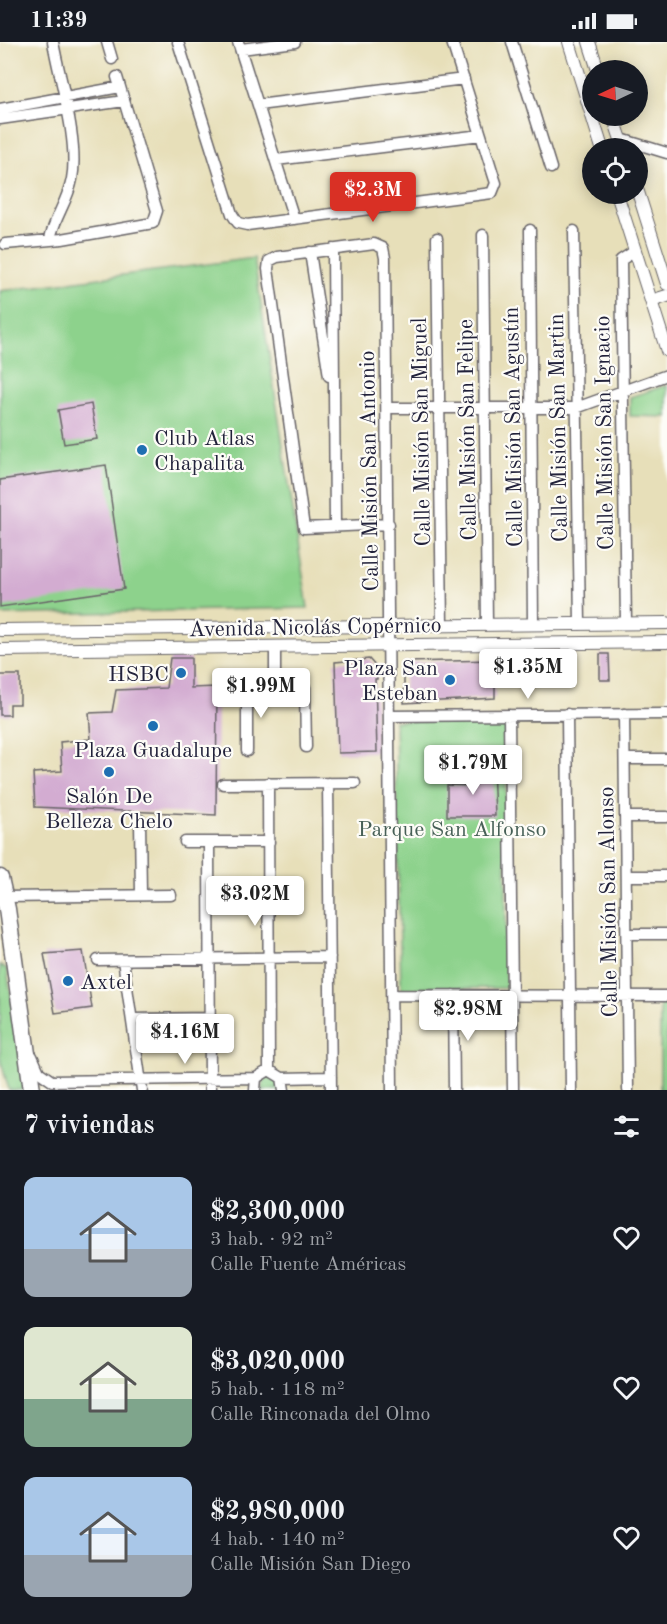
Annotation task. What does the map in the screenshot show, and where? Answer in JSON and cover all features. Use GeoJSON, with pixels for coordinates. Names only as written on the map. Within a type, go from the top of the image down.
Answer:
{"type":"FeatureCollection","features":[{"type":"Feature","properties":{"kind":"main road"},"geometry":{"type":"LineString","coordinates":[[0,878],[27,1044],[32,1090]]}},
{"type":"Feature","properties":{"kind":"main road"},"geometry":{"type":"LineString","coordinates":[[0,961],[9,964],[16,973]]}},
{"type":"Feature","properties":{"kind":"street"},"geometry":{"type":"LineString","coordinates":[[50,239],[72,178],[74,158],[53,42]]}},
{"type":"Feature","properties":{"kind":"street"},"geometry":{"type":"LineString","coordinates":[[107,42],[112,59]]}},
{"type":"Feature","properties":{"kind":"street"},"geometry":{"type":"LineString","coordinates":[[178,42],[232,214],[238,224],[248,225],[487,194],[495,189],[496,183],[482,135],[452,42]]}},
{"type":"Feature","properties":{"kind":"street"},"geometry":{"type":"LineString","coordinates":[[294,219],[240,45],[295,42]]}},
{"type":"Feature","properties":{"kind":"street"},"geometry":{"type":"LineString","coordinates":[[512,42],[551,168]]}},
{"type":"Feature","properties":{"kind":"street"},"geometry":{"type":"LineString","coordinates":[[569,42],[599,138]]}},
{"type":"Feature","properties":{"kind":"street"},"geometry":{"type":"LineString","coordinates":[[589,42],[595,60]]}},
{"type":"Feature","properties":{"kind":"street"},"geometry":{"type":"LineString","coordinates":[[258,105],[464,79]]}},
{"type":"Feature","properties":{"kind":"street"},"geometry":{"type":"LineString","coordinates":[[0,109],[63,97],[118,82],[157,211],[153,223],[147,225],[5,244]]}},
{"type":"Feature","properties":{"kind":"street"},"geometry":{"type":"LineString","coordinates":[[0,119],[124,101]]}},
{"type":"Feature","properties":{"kind":"street"},"geometry":{"type":"LineString","coordinates":[[276,160],[482,135]]}},
{"type":"Feature","properties":{"kind":"street"},"geometry":{"type":"LineString","coordinates":[[648,149],[667,153]]}},
{"type":"Feature","properties":{"kind":"street"},"geometry":{"type":"LineString","coordinates":[[620,204],[667,351]]}},
{"type":"Feature","properties":{"kind":"street"},"geometry":{"type":"LineString","coordinates":[[642,204],[667,284]]}},
{"type":"Feature","properties":{"kind":"street","name":"Calle Misión San Agustín"},"geometry":{"type":"LineString","coordinates":[[530,230],[533,624]]}},
{"type":"Feature","properties":{"kind":"street","name":"Calle Misión San Martin"},"geometry":{"type":"LineString","coordinates":[[573,231],[580,624]]}},
{"type":"Feature","properties":{"kind":"street","name":"Calle Misión San Felipe"},"geometry":{"type":"LineString","coordinates":[[483,235],[487,624]]}},
{"type":"Feature","properties":{"kind":"street","name":"Calle Misión San Miguel"},"geometry":{"type":"LineString","coordinates":[[437,238],[442,625]]}},
{"type":"Feature","properties":{"kind":"street","name":"Calle Misión San Antonio"},"geometry":{"type":"LineString","coordinates":[[333,249],[374,244],[383,248],[385,258],[392,1090]]}},
{"type":"Feature","properties":{"kind":"street"},"geometry":{"type":"LineString","coordinates":[[335,526],[333,249],[277,257],[269,261],[268,270],[304,528],[388,524]]}},
{"type":"Feature","properties":{"kind":"street","name":"Calle Misión San Ignacio"},"geometry":{"type":"LineString","coordinates":[[626,623],[621,260],[635,250]]}},
{"type":"Feature","properties":{"kind":"street"},"geometry":{"type":"LineString","coordinates":[[310,252],[334,415]]}},
{"type":"Feature","properties":{"kind":"street"},"geometry":{"type":"LineString","coordinates":[[651,301],[667,296]]}},
{"type":"Feature","properties":{"kind":"street"},"geometry":{"type":"LineString","coordinates":[[387,408],[576,408],[667,375]]}},
{"type":"Feature","properties":{"kind":"street","name":"Avenida Nicolás Copérnico"},"geometry":{"type":"LineString","coordinates":[[0,630],[667,623]]}},
{"type":"Feature","properties":{"kind":"street"},"geometry":{"type":"LineString","coordinates":[[6,650],[12,640],[24,630]]}},
{"type":"Feature","properties":{"kind":"street","name":"Avenida Nicolás Copérnico"},"geometry":{"type":"LineString","coordinates":[[6,650],[667,642]]}},
{"type":"Feature","properties":{"kind":"street"},"geometry":{"type":"LineString","coordinates":[[275,647],[275,687]]}},
{"type":"Feature","properties":{"kind":"street"},"geometry":{"type":"LineString","coordinates":[[247,751],[247,688],[304,687],[306,747]]}},
{"type":"Feature","properties":{"kind":"street"},"geometry":{"type":"LineString","coordinates":[[567,714],[571,1090]]}},
{"type":"Feature","properties":{"kind":"street","name":"Calle Misión San Alonso"},"geometry":{"type":"LineString","coordinates":[[624,714],[628,1090]]}},
{"type":"Feature","properties":{"kind":"street"},"geometry":{"type":"LineString","coordinates":[[390,716],[667,714]]}},
{"type":"Feature","properties":{"kind":"street"},"geometry":{"type":"LineString","coordinates":[[509,715],[513,1090]]}},
{"type":"Feature","properties":{"kind":"street"},"geometry":{"type":"LineString","coordinates":[[624,759],[667,759]]}},
{"type":"Feature","properties":{"kind":"street"},"geometry":{"type":"LineString","coordinates":[[268,783],[269,1070]]}},
{"type":"Feature","properties":{"kind":"street"},"geometry":{"type":"LineString","coordinates":[[328,783],[331,1090]]}},
{"type":"Feature","properties":{"kind":"street"},"geometry":{"type":"LineString","coordinates":[[223,784],[355,783]]}},
{"type":"Feature","properties":{"kind":"street"},"geometry":{"type":"LineString","coordinates":[[625,818],[667,818]]}},
{"type":"Feature","properties":{"kind":"street"},"geometry":{"type":"LineString","coordinates":[[140,820],[141,895]]}},
{"type":"Feature","properties":{"kind":"street"},"geometry":{"type":"LineString","coordinates":[[185,842],[268,842]]}},
{"type":"Feature","properties":{"kind":"street"},"geometry":{"type":"LineString","coordinates":[[209,842],[210,1090]]}},
{"type":"Feature","properties":{"kind":"street"},"geometry":{"type":"LineString","coordinates":[[626,876],[667,876]]}},
{"type":"Feature","properties":{"kind":"street"},"geometry":{"type":"LineString","coordinates":[[4,910],[141,895],[171,895]]}},
{"type":"Feature","properties":{"kind":"street"},"geometry":{"type":"LineString","coordinates":[[627,934],[667,934]]}},
{"type":"Feature","properties":{"kind":"street"},"geometry":{"type":"LineString","coordinates":[[98,960],[330,957]]}},
{"type":"Feature","properties":{"kind":"street"},"geometry":{"type":"LineString","coordinates":[[123,960],[134,1019],[142,1085]]}},
{"type":"Feature","properties":{"kind":"street"},"geometry":{"type":"LineString","coordinates":[[392,995],[667,996]]}},
{"type":"Feature","properties":{"kind":"street"},"geometry":{"type":"LineString","coordinates":[[453,995],[454,1090]]}},
{"type":"Feature","properties":{"kind":"street"},"geometry":{"type":"LineString","coordinates":[[134,1019],[210,1018]]}},
{"type":"Feature","properties":{"kind":"street"},"geometry":{"type":"LineString","coordinates":[[27,1044],[39,1072],[49,1080],[98,1086],[142,1085],[210,1078],[256,1078],[269,1070]]}},
{"type":"Feature","properties":{"kind":"street"},"geometry":{"type":"LineString","coordinates":[[269,1070],[282,1078],[330,1077]]}},
{"type":"Feature","properties":{"kind":"street"},"geometry":{"type":"LineString","coordinates":[[255,1090],[256,1078]]}},
{"type":"Feature","properties":{"kind":"street"},"geometry":{"type":"LineString","coordinates":[[282,1078],[284,1090]]}},
{"type":"Feature","properties":{"kind":"green space","name":"Club Atlas Chapalita"},"geometry":{"type":"Polygon","coordinates":[[[254,258],[308,608],[0,615],[0,291],[254,258]]]}},
{"type":"Feature","properties":{"kind":"green space"},"geometry":{"type":"Polygon","coordinates":[[[667,385],[667,417],[630,416],[630,397],[667,385]]]}},
{"type":"Feature","properties":{"kind":"green space","name":"Parque San Alfonso"},"geometry":{"type":"Polygon","coordinates":[[[395,721],[506,721],[506,988],[401,989],[395,721]]]}},
{"type":"Feature","properties":{"kind":"green space"},"geometry":{"type":"Polygon","coordinates":[[[0,965],[7,969],[26,1090],[9,1090],[0,1058],[0,965]]]}},
{"type":"Feature","properties":{"kind":"green space"},"geometry":{"type":"Polygon","coordinates":[[[660,1002],[667,1002],[667,1090],[660,1090],[660,1002]]]}},
{"type":"Feature","properties":{"kind":"green space"},"geometry":{"type":"Polygon","coordinates":[[[275,1076],[280,1083],[279,1090],[261,1090],[265,1077],[275,1076]]]}},
{"type":"Feature","properties":{"kind":"building"},"geometry":{"type":"Polygon","coordinates":[[[91,404],[97,439],[64,444],[58,410],[91,404]]]}},
{"type":"Feature","properties":{"kind":"building"},"geometry":{"type":"Polygon","coordinates":[[[106,465],[124,589],[0,607],[0,480],[106,465]]]}},
{"type":"Feature","properties":{"kind":"building"},"geometry":{"type":"Polygon","coordinates":[[[531,653],[556,655],[557,675],[532,680],[531,653]]]}},
{"type":"Feature","properties":{"kind":"building"},"geometry":{"type":"Polygon","coordinates":[[[600,654],[609,654],[610,680],[600,680],[600,654]]]}},
{"type":"Feature","properties":{"kind":"building","name":"Plaza Guadalupe"},"geometry":{"type":"Polygon","coordinates":[[[170,658],[191,658],[191,688],[217,687],[216,815],[35,807],[33,773],[62,771],[60,742],[91,739],[89,713],[112,712],[116,690],[166,688],[170,658]]]}},
{"type":"Feature","properties":{"kind":"building"},"geometry":{"type":"Polygon","coordinates":[[[369,659],[377,668],[377,679],[375,679],[377,752],[338,753],[335,662],[369,659]]]}},
{"type":"Feature","properties":{"kind":"building","name":"Plaza San Esteban"},"geometry":{"type":"Polygon","coordinates":[[[495,660],[495,698],[404,703],[404,662],[495,660]]]}},
{"type":"Feature","properties":{"kind":"building"},"geometry":{"type":"Polygon","coordinates":[[[0,675],[20,675],[20,704],[10,704],[10,715],[0,715],[0,675]]]}},
{"type":"Feature","properties":{"kind":"building"},"geometry":{"type":"Polygon","coordinates":[[[493,766],[495,816],[447,816],[447,785],[474,786],[473,767],[493,766]]]}},
{"type":"Feature","properties":{"kind":"building","name":"Axtel"},"geometry":{"type":"Polygon","coordinates":[[[83,951],[92,1008],[55,1013],[44,954],[83,951]]]}},
{"type":"Feature","properties":{"kind":"place","name":"Club Atlas Chapalita"},"geometry":{"type":"Point","coordinates":[142,450]}},
{"type":"Feature","properties":{"kind":"place","name":"HSBC"},"geometry":{"type":"Point","coordinates":[181,673]}},
{"type":"Feature","properties":{"kind":"place","name":"Plaza San Esteban"},"geometry":{"type":"Point","coordinates":[450,680]}},
{"type":"Feature","properties":{"kind":"place","name":"Plaza Guadalupe"},"geometry":{"type":"Point","coordinates":[153,726]}},
{"type":"Feature","properties":{"kind":"place","name":"Salón De Belleza Chelo"},"geometry":{"type":"Point","coordinates":[109,772]}},
{"type":"Feature","properties":{"kind":"place","name":"Axtel"},"geometry":{"type":"Point","coordinates":[68,981]}}]}
